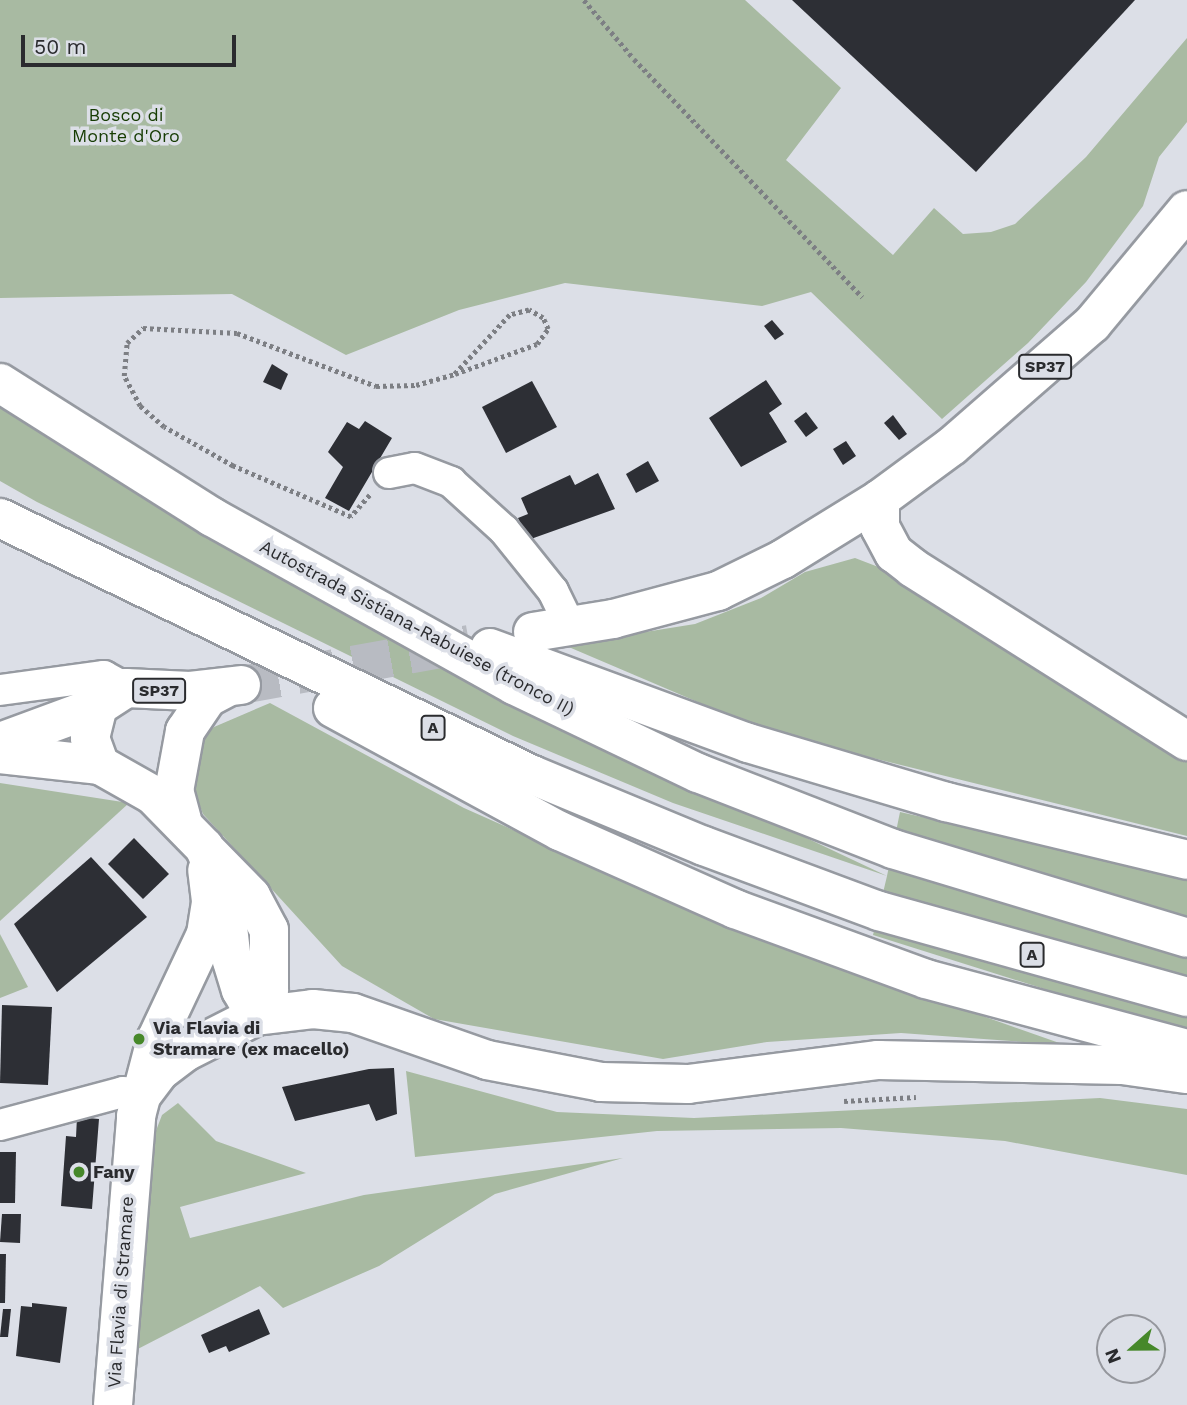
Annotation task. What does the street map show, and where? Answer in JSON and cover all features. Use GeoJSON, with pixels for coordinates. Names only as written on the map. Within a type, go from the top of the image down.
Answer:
{"type":"FeatureCollection","features":[{"type":"Feature","properties":{"kind":"main road","name":"SP37"},"geometry":{"type":"LineString","coordinates":[[533,632],[570,626],[718,591],[783,559],[880,499],[952,446],[1092,324],[1187,211]]}},
{"type":"Feature","properties":{"kind":"main road","name":"Autostrada Sistiana-Rabuiese (tronco II)"},"geometry":{"type":"LineString","coordinates":[[0,383],[212,517],[376,605],[514,685],[698,773],[893,849],[1187,938]]}},
{"type":"Feature","properties":{"kind":"main road"},"geometry":{"type":"LineString","coordinates":[[880,499],[880,527],[894,553],[913,568],[1187,741]]}},
{"type":"Feature","properties":{"kind":"main road","name":"A"},"geometry":{"type":"LineString","coordinates":[[0,518],[119,578],[530,774],[879,911],[1187,997]]}},
{"type":"Feature","properties":{"kind":"main road"},"geometry":{"type":"LineString","coordinates":[[119,578],[268,673],[548,824],[736,909],[926,979],[1187,1049]]}},
{"type":"Feature","properties":{"kind":"main road"},"geometry":{"type":"LineString","coordinates":[[376,605],[748,743],[946,802],[1187,860]]}},
{"type":"Feature","properties":{"kind":"main road","name":"SP37"},"geometry":{"type":"LineString","coordinates":[[0,742],[127,695],[233,686],[207,698],[181,746],[154,779],[0,754]]}},
{"type":"Feature","properties":{"kind":"main road","name":"SP37"},"geometry":{"type":"LineString","coordinates":[[127,695],[181,715],[181,746]]}},
{"type":"Feature","properties":{"kind":"main road"},"geometry":{"type":"LineString","coordinates":[[127,695],[89,738],[113,773],[153,795],[193,834]]}},
{"type":"Feature","properties":{"kind":"main road"},"geometry":{"type":"LineString","coordinates":[[181,746],[174,791],[224,893],[232,961],[241,990],[256,1016]]}},
{"type":"Feature","properties":{"kind":"main road","name":"Via Flavia di Stramare"},"geometry":{"type":"LineString","coordinates":[[113,1405],[124,1236],[141,1097],[156,1040],[206,934],[211,901],[193,834]]}},
{"type":"Feature","properties":{"kind":"main road"},"geometry":{"type":"LineString","coordinates":[[141,1097],[160,1070],[185,1052],[256,1016],[313,1009],[353,1013],[486,1060],[601,1082],[688,1084],[878,1060],[1122,1065],[1187,1074]]}},
{"type":"Feature","properties":{"kind":"street"},"geometry":{"type":"LineString","coordinates":[[389,473],[415,468],[451,482],[504,530],[553,592],[570,626]]}},
{"type":"Feature","properties":{"kind":"street"},"geometry":{"type":"LineString","coordinates":[[0,690],[104,676],[127,695]]}},
{"type":"Feature","properties":{"kind":"street"},"geometry":{"type":"LineString","coordinates":[[0,1125],[122,1092],[141,1097]]}},
{"type":"Feature","properties":{"kind":"path"},"geometry":{"type":"LineString","coordinates":[[584,0],[634,59],[862,297]]}},
{"type":"Feature","properties":{"kind":"path"},"geometry":{"type":"LineString","coordinates":[[389,473],[351,517],[233,466],[164,427],[140,406],[124,376],[127,343],[143,328],[237,333],[376,386],[416,385],[455,374],[537,344],[548,329],[543,318],[529,310],[510,315],[455,374]]}},
{"type":"Feature","properties":{"kind":"green space","name":"Bosco di Monte d'Oro"},"geometry":{"type":"Polygon","coordinates":[[[0,0],[745,0],[841,88],[786,160],[893,255],[934,208],[963,234],[991,232],[1015,224],[1086,157],[1187,38],[1187,122],[1159,157],[1143,206],[1086,282],[1028,343],[942,419],[811,292],[762,306],[565,283],[459,310],[346,355],[232,294],[0,298],[0,0]]]}},
{"type":"Feature","properties":{"kind":"green space"},"geometry":{"type":"Polygon","coordinates":[[[0,406],[200,529],[539,712],[887,876],[673,803],[513,736],[37,502],[0,481],[0,406]]]}},
{"type":"Feature","properties":{"kind":"green space"},"geometry":{"type":"Polygon","coordinates":[[[855,558],[894,573],[1187,760],[1187,836],[768,732],[564,645],[695,624],[761,598],[805,572],[855,558]]]}},
{"type":"Feature","properties":{"kind":"green space"},"geometry":{"type":"Polygon","coordinates":[[[270,703],[464,808],[733,928],[1065,1045],[901,1033],[767,1042],[663,1059],[434,1019],[342,966],[203,814],[188,776],[191,751],[214,727],[270,703]]]}},
{"type":"Feature","properties":{"kind":"green space"},"geometry":{"type":"Polygon","coordinates":[[[0,783],[129,803],[0,921],[0,783]]]}},
{"type":"Feature","properties":{"kind":"green space"},"geometry":{"type":"Polygon","coordinates":[[[900,812],[1187,877],[1187,1028],[1111,1010],[873,935],[900,812]]]}},
{"type":"Feature","properties":{"kind":"green space"},"geometry":{"type":"Polygon","coordinates":[[[0,934],[28,987],[0,998],[0,934]]]}},
{"type":"Feature","properties":{"kind":"green space"},"geometry":{"type":"Polygon","coordinates":[[[406,1071],[557,1112],[694,1118],[1100,1098],[1187,1109],[1187,1175],[1005,1141],[841,1128],[657,1131],[415,1157],[406,1071]]]}},
{"type":"Feature","properties":{"kind":"green space"},"geometry":{"type":"Polygon","coordinates":[[[178,1103],[216,1141],[306,1173],[180,1207],[190,1238],[364,1195],[623,1158],[495,1194],[379,1266],[283,1308],[260,1286],[132,1352],[149,1149],[162,1115],[178,1103]]]}},
{"type":"Feature","properties":{"kind":"building"},"geometry":{"type":"Polygon","coordinates":[[[792,0],[1135,0],[976,172],[792,0]]]}},
{"type":"Feature","properties":{"kind":"building"},"geometry":{"type":"Polygon","coordinates":[[[772,320],[784,334],[775,340],[764,326],[772,320]]]}},
{"type":"Feature","properties":{"kind":"building"},"geometry":{"type":"Polygon","coordinates":[[[272,364],[288,374],[281,390],[263,382],[272,364]]]}},
{"type":"Feature","properties":{"kind":"building"},"geometry":{"type":"Polygon","coordinates":[[[766,380],[782,404],[769,413],[787,442],[741,467],[709,418],[766,380]]]}},
{"type":"Feature","properties":{"kind":"building"},"geometry":{"type":"Polygon","coordinates":[[[532,381],[557,427],[506,453],[482,407],[532,381]]]}},
{"type":"Feature","properties":{"kind":"building"},"geometry":{"type":"Polygon","coordinates":[[[806,412],[818,428],[806,437],[794,421],[806,412]]]}},
{"type":"Feature","properties":{"kind":"building"},"geometry":{"type":"Polygon","coordinates":[[[893,415],[907,434],[899,440],[884,423],[893,415]]]}},
{"type":"Feature","properties":{"kind":"building"},"geometry":{"type":"Polygon","coordinates":[[[365,421],[392,438],[349,511],[325,498],[343,467],[328,452],[347,422],[359,429],[365,421]]]}},
{"type":"Feature","properties":{"kind":"building"},"geometry":{"type":"Polygon","coordinates":[[[846,441],[856,456],[843,465],[833,449],[846,441]]]}},
{"type":"Feature","properties":{"kind":"building"},"geometry":{"type":"Polygon","coordinates":[[[648,461],[659,481],[636,493],[626,474],[648,461]]]}},
{"type":"Feature","properties":{"kind":"building"},"geometry":{"type":"Polygon","coordinates":[[[598,473],[615,509],[528,540],[518,518],[528,514],[521,498],[570,475],[575,485],[598,473]]]}},
{"type":"Feature","properties":{"kind":"building"},"geometry":{"type":"Polygon","coordinates":[[[134,838],[169,874],[143,899],[108,864],[134,838]]]}},
{"type":"Feature","properties":{"kind":"building"},"geometry":{"type":"Polygon","coordinates":[[[91,857],[147,917],[57,992],[14,924],[91,857]]]}},
{"type":"Feature","properties":{"kind":"building"},"geometry":{"type":"Polygon","coordinates":[[[2,1005],[52,1007],[48,1085],[0,1083],[2,1005]]]}},
{"type":"Feature","properties":{"kind":"building"},"geometry":{"type":"Polygon","coordinates":[[[394,1068],[397,1114],[376,1121],[369,1104],[295,1121],[282,1087],[369,1069],[394,1068]]]}},
{"type":"Feature","properties":{"kind":"building","name":"Fany"},"geometry":{"type":"Polygon","coordinates":[[[77,1117],[99,1119],[92,1209],[61,1206],[66,1136],[76,1137],[77,1117]]]}},
{"type":"Feature","properties":{"kind":"building"},"geometry":{"type":"Polygon","coordinates":[[[0,1152],[16,1152],[15,1203],[0,1203],[0,1152]]]}},
{"type":"Feature","properties":{"kind":"building"},"geometry":{"type":"Polygon","coordinates":[[[2,1214],[21,1214],[20,1243],[0,1242],[2,1214]]]}},
{"type":"Feature","properties":{"kind":"building"},"geometry":{"type":"Polygon","coordinates":[[[0,1254],[6,1254],[5,1303],[0,1303],[0,1254]]]}},
{"type":"Feature","properties":{"kind":"building"},"geometry":{"type":"Polygon","coordinates":[[[32,1303],[67,1307],[60,1363],[16,1356],[21,1306],[32,1307],[32,1303]]]}},
{"type":"Feature","properties":{"kind":"building"},"geometry":{"type":"Polygon","coordinates":[[[3,1309],[11,1309],[8,1337],[0,1337],[3,1309]]]}},
{"type":"Feature","properties":{"kind":"building"},"geometry":{"type":"Polygon","coordinates":[[[259,1309],[270,1334],[229,1352],[226,1346],[209,1353],[201,1335],[259,1309]]]}},
{"type":"Feature","properties":{"kind":"tunnel"},"geometry":{"type":"LineString","coordinates":[[241,685],[469,644]]}},
{"type":"Feature","properties":{"kind":"place","name":"Via Flavia di Stramare (ex macello)"},"geometry":{"type":"Point","coordinates":[139,1039]}},
{"type":"Feature","properties":{"kind":"place","name":"Fany"},"geometry":{"type":"Point","coordinates":[79,1172]}}]}
